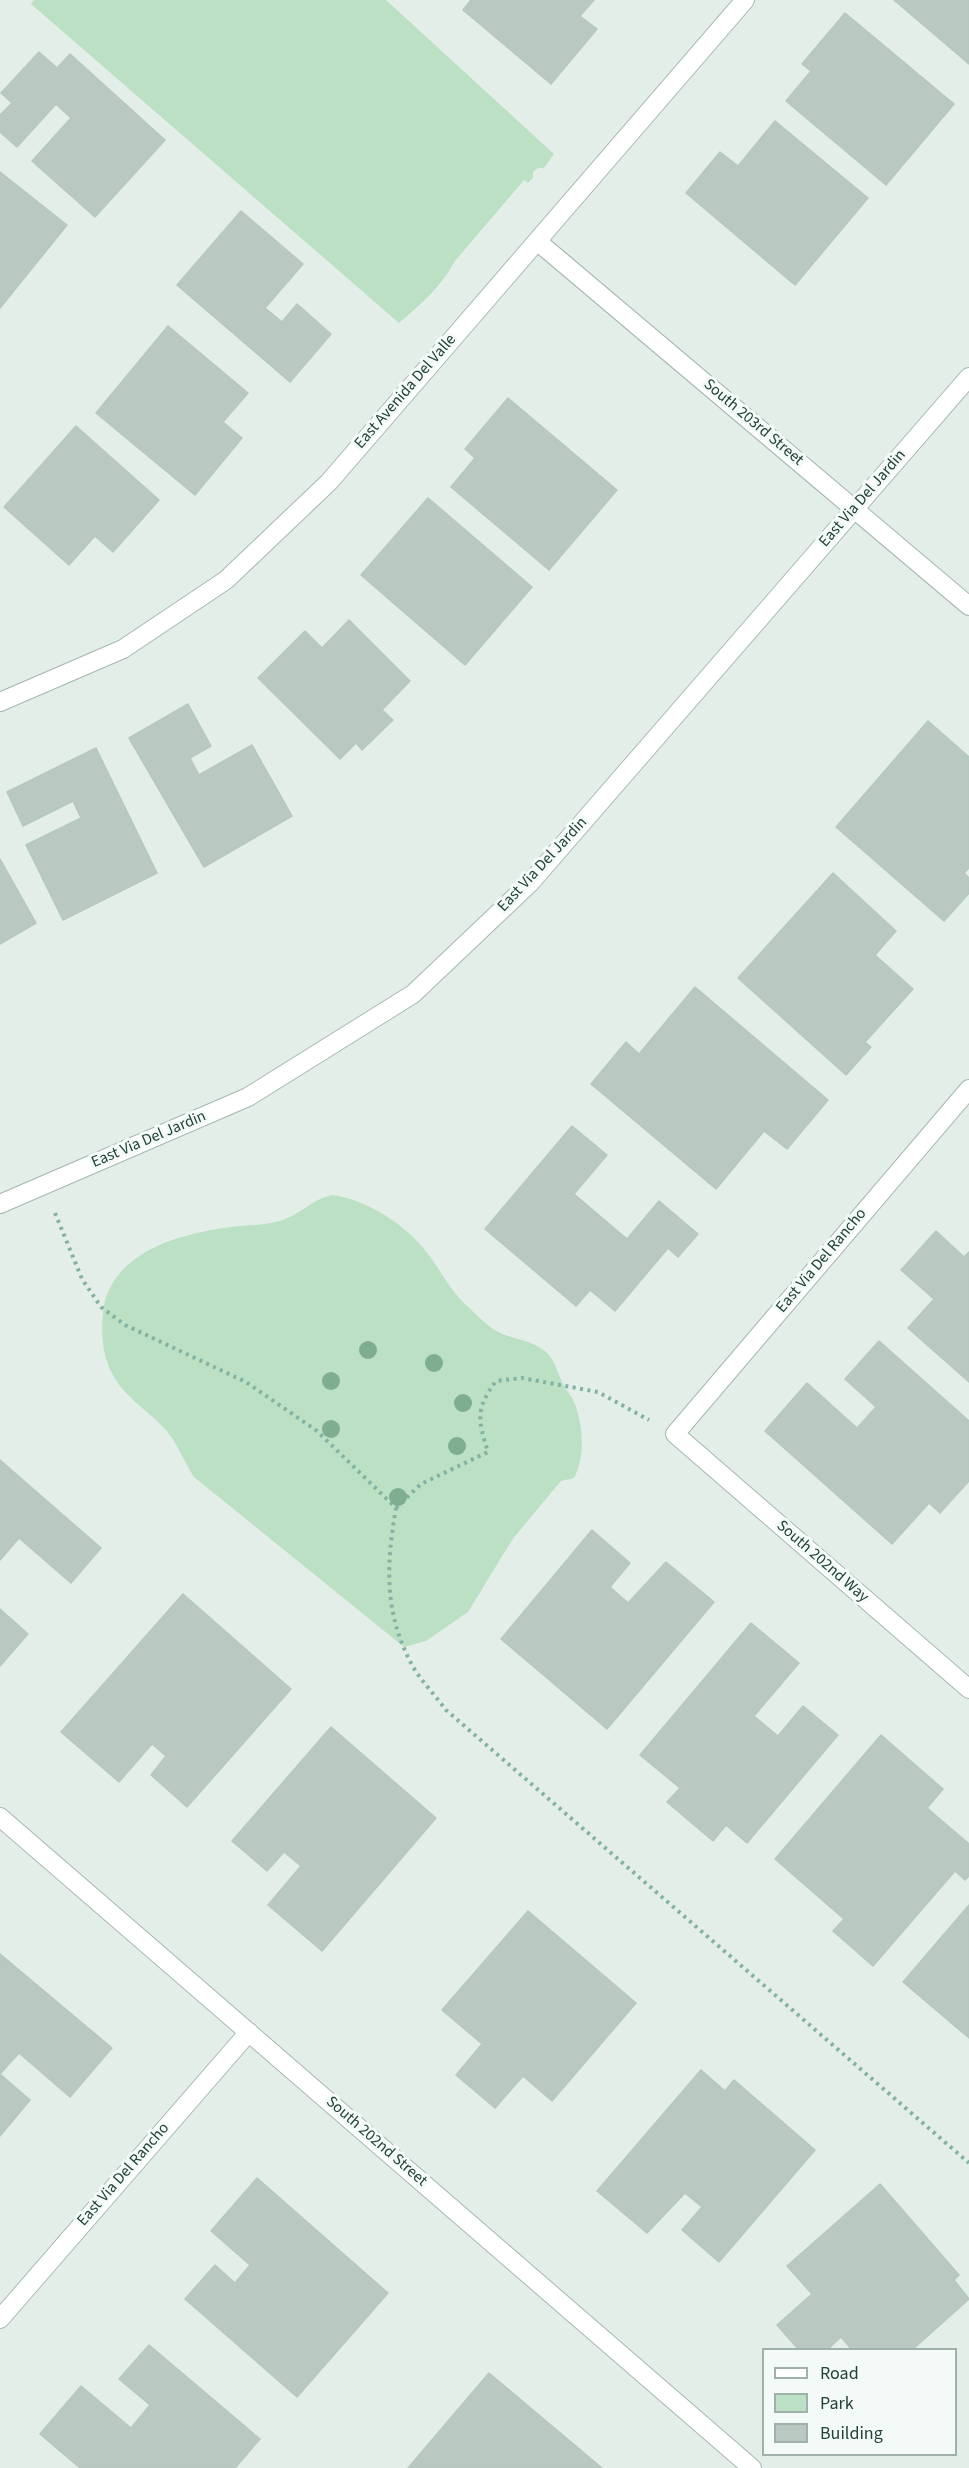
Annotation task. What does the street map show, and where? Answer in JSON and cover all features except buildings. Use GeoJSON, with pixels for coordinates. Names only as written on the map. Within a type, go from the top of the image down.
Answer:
{"type":"FeatureCollection","features":[{"type":"Feature","properties":{"kind":"street","name":"East Avenida Del Valle"},"geometry":{"type":"LineString","coordinates":[[0,702],[123,649],[226,580],[329,482],[745,0]]}},
{"type":"Feature","properties":{"kind":"street","name":"South 203rd Street"},"geometry":{"type":"LineString","coordinates":[[537,240],[969,606]]}},
{"type":"Feature","properties":{"kind":"street","name":"East Via Del Jardin"},"geometry":{"type":"LineString","coordinates":[[0,1204],[249,1097],[413,994],[530,883],[969,377]]}},
{"type":"Feature","properties":{"kind":"street","name":"East Via Del Rancho"},"geometry":{"type":"LineString","coordinates":[[675,1434],[969,1089]]}},
{"type":"Feature","properties":{"kind":"street","name":"South 202nd Way"},"geometry":{"type":"LineString","coordinates":[[675,1434],[969,1689]]}},
{"type":"Feature","properties":{"kind":"street","name":"South 202nd Street"},"geometry":{"type":"LineString","coordinates":[[0,1817],[752,2468]]}},
{"type":"Feature","properties":{"kind":"street","name":"East Via Del Rancho"},"geometry":{"type":"LineString","coordinates":[[0,2319],[249,2032]]}},
{"type":"Feature","properties":{"kind":"path"},"geometry":{"type":"LineString","coordinates":[[43,1185],[82,1279],[101,1307],[125,1325],[246,1382],[317,1431],[396,1508]]}},
{"type":"Feature","properties":{"kind":"path"},"geometry":{"type":"LineString","coordinates":[[675,1434],[598,1392],[522,1378],[496,1381],[483,1398],[478,1422],[488,1452],[421,1484],[396,1508],[390,1541],[388,1589],[394,1626],[412,1666],[446,1710],[969,2163]]}},
{"type":"Feature","properties":{"kind":"green space"},"geometry":{"type":"Polygon","coordinates":[[[34,0],[386,0],[554,154],[544,168],[538,168],[533,172],[533,178],[528,183],[524,180],[455,261],[437,287],[399,323],[31,4],[34,0]]]}},
{"type":"Feature","properties":{"kind":"green space"},"geometry":{"type":"Polygon","coordinates":[[[332,1195],[359,1202],[398,1224],[420,1244],[455,1293],[485,1323],[498,1332],[534,1344],[545,1351],[573,1400],[581,1430],[582,1451],[574,1478],[561,1481],[512,1540],[468,1612],[426,1641],[404,1647],[194,1477],[166,1430],[118,1383],[109,1368],[103,1344],[103,1312],[109,1290],[120,1273],[136,1259],[175,1239],[197,1233],[286,1219],[318,1200],[332,1195]]]}}]}
